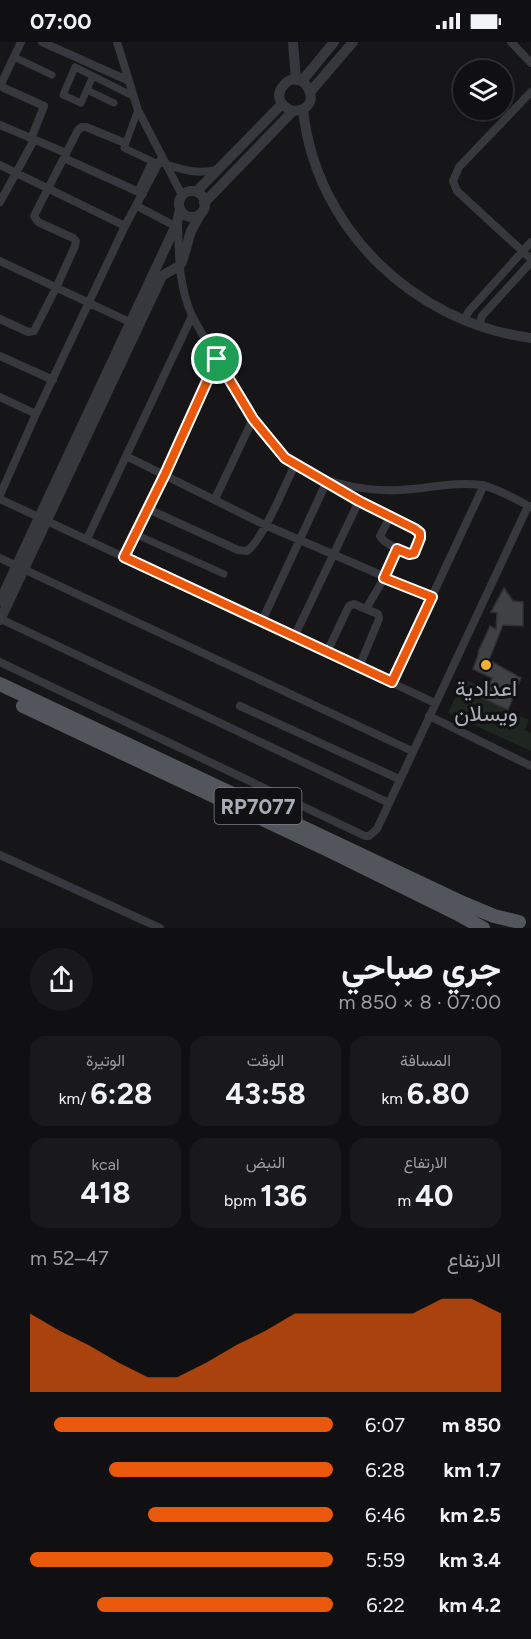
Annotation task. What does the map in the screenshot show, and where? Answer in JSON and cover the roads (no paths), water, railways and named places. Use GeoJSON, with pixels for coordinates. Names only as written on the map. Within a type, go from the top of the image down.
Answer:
{"type":"FeatureCollection","features":[{"type":"Feature","properties":{"kind":"main road","name":"RP7077"},"geometry":{"type":"LineString","coordinates":[[0,684],[463,903],[494,916],[520,923]]}},
{"type":"Feature","properties":{"kind":"main road","name":"RP7077"},"geometry":{"type":"LineString","coordinates":[[0,694],[330,851],[483,928]]}},
{"type":"Feature","properties":{"kind":"street"},"geometry":{"type":"LineString","coordinates":[[0,202],[17,174],[44,108],[2,85],[21,42]]}},
{"type":"Feature","properties":{"kind":"street"},"geometry":{"type":"LineString","coordinates":[[42,42],[77,63],[93,76],[133,96]]}},
{"type":"Feature","properties":{"kind":"street"},"geometry":{"type":"LineString","coordinates":[[117,42],[133,96],[159,161],[182,195]]}},
{"type":"Feature","properties":{"kind":"street"},"geometry":{"type":"LineString","coordinates":[[293,42],[298,80],[311,92]]}},
{"type":"Feature","properties":{"kind":"street"},"geometry":{"type":"LineString","coordinates":[[282,104],[280,99],[282,87],[290,81],[298,80],[334,42]]}},
{"type":"Feature","properties":{"kind":"street"},"geometry":{"type":"LineString","coordinates":[[353,42],[311,92],[310,102],[298,110],[203,208],[190,217],[182,213],[178,217],[135,324],[43,519],[0,620],[389,802]]}},
{"type":"Feature","properties":{"kind":"street"},"geometry":{"type":"LineString","coordinates":[[511,42],[531,63]]}},
{"type":"Feature","properties":{"kind":"street"},"geometry":{"type":"LineString","coordinates":[[14,57],[52,75]]}},
{"type":"Feature","properties":{"kind":"street"},"geometry":{"type":"LineString","coordinates":[[77,63],[128,80]]}},
{"type":"Feature","properties":{"kind":"street"},"geometry":{"type":"LineString","coordinates":[[77,63],[63,95],[81,103],[93,76]]}},
{"type":"Feature","properties":{"kind":"street"},"geometry":{"type":"LineString","coordinates":[[87,90],[114,103]]}},
{"type":"Feature","properties":{"kind":"street"},"geometry":{"type":"LineString","coordinates":[[478,326],[482,316],[531,260],[457,191],[453,181],[459,167],[531,92]]}},
{"type":"Feature","properties":{"kind":"street"},"geometry":{"type":"LineString","coordinates":[[282,104],[298,110],[319,175],[340,218],[353,236],[394,277],[414,293],[464,320],[502,333],[531,338]]}},
{"type":"Feature","properties":{"kind":"street"},"geometry":{"type":"LineString","coordinates":[[196,192],[282,104]]}},
{"type":"Feature","properties":{"kind":"street"},"geometry":{"type":"LineString","coordinates":[[138,110],[124,148],[180,169],[203,172],[219,169]]}},
{"type":"Feature","properties":{"kind":"street"},"geometry":{"type":"LineString","coordinates":[[0,124],[140,193]]}},
{"type":"Feature","properties":{"kind":"street"},"geometry":{"type":"LineString","coordinates":[[0,319],[28,332],[33,331],[56,288],[76,241],[34,219],[34,213],[78,130],[84,126],[125,143]]}},
{"type":"Feature","properties":{"kind":"street"},"geometry":{"type":"LineString","coordinates":[[159,161],[140,193],[136,206],[36,414],[0,497],[435,703]]}},
{"type":"Feature","properties":{"kind":"street"},"geometry":{"type":"LineString","coordinates":[[0,165],[125,226]]}},
{"type":"Feature","properties":{"kind":"street"},"geometry":{"type":"LineString","coordinates":[[135,324],[162,276],[179,266],[195,221],[203,208],[202,196],[196,192],[182,195],[179,202],[179,266],[183,291],[192,316],[217,359],[253,419],[278,451],[295,465],[415,529],[420,536],[414,553],[409,554],[397,549],[380,536],[390,517]]}},
{"type":"Feature","properties":{"kind":"street"},"geometry":{"type":"LineString","coordinates":[[136,206],[178,217]]}},
{"type":"Feature","properties":{"kind":"street"},"geometry":{"type":"LineString","coordinates":[[464,320],[469,310],[531,242]]}},
{"type":"Feature","properties":{"kind":"street"},"geometry":{"type":"LineString","coordinates":[[0,261],[135,324]]}},
{"type":"Feature","properties":{"kind":"street"},"geometry":{"type":"LineString","coordinates":[[87,539],[192,316]]}},
{"type":"Feature","properties":{"kind":"street"},"geometry":{"type":"LineString","coordinates":[[0,356],[53,380]]}},
{"type":"Feature","properties":{"kind":"street"},"geometry":{"type":"LineString","coordinates":[[124,557],[165,474],[217,359]]}},
{"type":"Feature","properties":{"kind":"street"},"geometry":{"type":"LineString","coordinates":[[0,397],[36,414]]}},
{"type":"Feature","properties":{"kind":"street"},"geometry":{"type":"LineString","coordinates":[[215,499],[253,419]]}},
{"type":"Feature","properties":{"kind":"street"},"geometry":{"type":"LineString","coordinates":[[126,456],[265,525],[432,597]]}},
{"type":"Feature","properties":{"kind":"street"},"geometry":{"type":"LineString","coordinates":[[148,508],[242,551],[250,549],[265,525],[295,465]]}},
{"type":"Feature","properties":{"kind":"street"},"geometry":{"type":"LineString","coordinates":[[0,662],[369,836],[375,832],[530,507],[484,485],[382,490],[325,480]]}},
{"type":"Feature","properties":{"kind":"street"},"geometry":{"type":"LineString","coordinates":[[262,621],[300,541],[325,480]]}},
{"type":"Feature","properties":{"kind":"street"},"geometry":{"type":"LineString","coordinates":[[392,682],[484,485]]}},
{"type":"Feature","properties":{"kind":"street"},"geometry":{"type":"LineString","coordinates":[[294,637],[359,501]]}},
{"type":"Feature","properties":{"kind":"street"},"geometry":{"type":"LineString","coordinates":[[135,534],[224,574]]}},
{"type":"Feature","properties":{"kind":"street"},"geometry":{"type":"LineString","coordinates":[[366,609],[397,549]]}},
{"type":"Feature","properties":{"kind":"street"},"geometry":{"type":"LineString","coordinates":[[0,558],[412,751]]}},
{"type":"Feature","properties":{"kind":"street"},"geometry":{"type":"LineString","coordinates":[[0,601],[21,568]]}},
{"type":"Feature","properties":{"kind":"street"},"geometry":{"type":"LineString","coordinates":[[327,652],[350,606],[354,604],[378,614],[379,619],[369,648],[359,667]]}},
{"type":"Feature","properties":{"kind":"street"},"geometry":{"type":"LineString","coordinates":[[240,706],[399,779]]}},
{"type":"Feature","properties":{"kind":"street"},"geometry":{"type":"LineString","coordinates":[[429,716],[531,766]]}},
{"type":"Feature","properties":{"kind":"street"},"geometry":{"type":"LineString","coordinates":[[0,855],[160,928]]}},
{"type":"Feature","properties":{"kind":"place","name":"اعدادية ويسلان"},"geometry":{"type":"Point","coordinates":[486,665]}}]}
